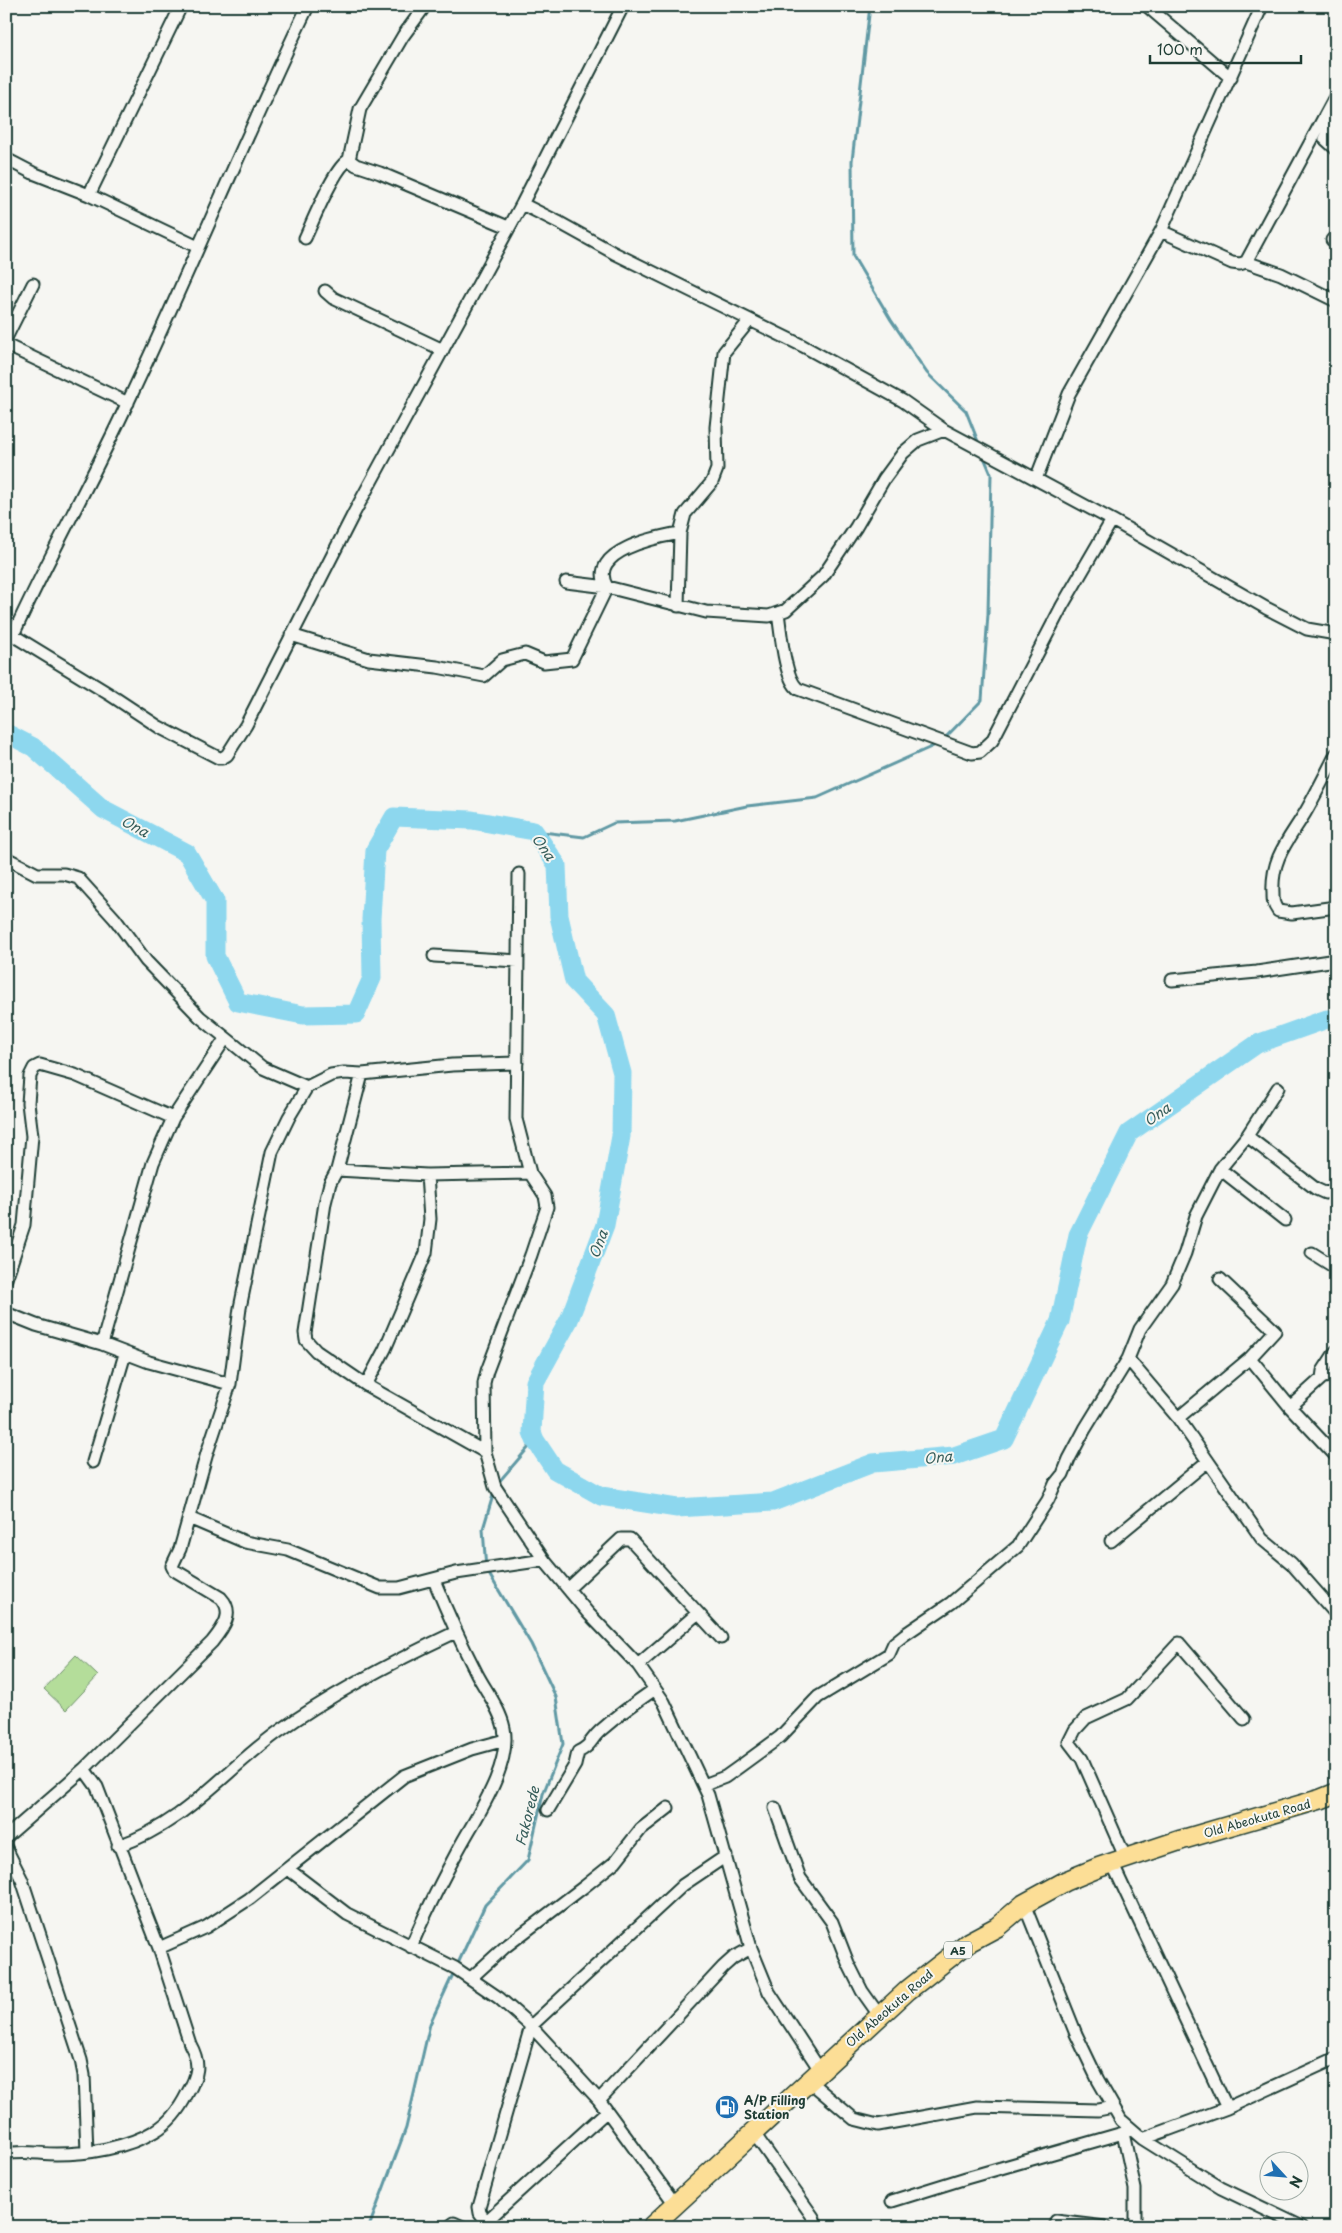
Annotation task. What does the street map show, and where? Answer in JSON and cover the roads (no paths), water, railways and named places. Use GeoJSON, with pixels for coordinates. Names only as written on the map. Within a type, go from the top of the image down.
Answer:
{"type":"FeatureCollection","features":[{"type":"Feature","properties":{"kind":"highway","name":"Old Abeokuta Road"},"geometry":{"type":"LineString","coordinates":[[651,2227],[879,2016],[959,1949],[997,1927],[1024,1904],[1066,1881],[1119,1861],[1336,1793]]}},
{"type":"Feature","properties":{"kind":"street"},"geometry":{"type":"LineString","coordinates":[[89,195],[181,6]]}},
{"type":"Feature","properties":{"kind":"street"},"geometry":{"type":"LineString","coordinates":[[308,6],[258,109],[128,403],[34,588],[9,633],[159,727],[222,758],[229,752],[246,725],[354,513],[522,204],[623,6]]}},
{"type":"Feature","properties":{"kind":"street"},"geometry":{"type":"LineString","coordinates":[[349,160],[360,109],[403,36],[425,6]]}},
{"type":"Feature","properties":{"kind":"street"},"geometry":{"type":"LineString","coordinates":[[1147,6],[1231,78]]}},
{"type":"Feature","properties":{"kind":"street"},"geometry":{"type":"LineString","coordinates":[[1036,479],[1069,394],[1161,231],[1262,6]]}},
{"type":"Feature","properties":{"kind":"street"},"geometry":{"type":"LineString","coordinates":[[1246,262],[1336,95]]}},
{"type":"Feature","properties":{"kind":"street"},"geometry":{"type":"LineString","coordinates":[[1336,116],[1325,139],[1336,149]]}},
{"type":"Feature","properties":{"kind":"street"},"geometry":{"type":"LineString","coordinates":[[6,158],[33,173],[89,195],[198,247]]}},
{"type":"Feature","properties":{"kind":"street"},"geometry":{"type":"LineString","coordinates":[[349,160],[356,165],[380,173],[508,227]]}},
{"type":"Feature","properties":{"kind":"street"},"geometry":{"type":"LineString","coordinates":[[306,238],[336,175],[343,163],[349,160]]}},
{"type":"Feature","properties":{"kind":"street"},"geometry":{"type":"LineString","coordinates":[[522,204],[614,253],[803,346],[903,401],[944,430],[1112,520],[1307,629],[1335,635]]}},
{"type":"Feature","properties":{"kind":"street"},"geometry":{"type":"LineString","coordinates":[[1161,231],[1232,263],[1240,264],[1246,262],[1281,274],[1336,302]]}},
{"type":"Feature","properties":{"kind":"street"},"geometry":{"type":"LineString","coordinates":[[6,338],[33,284]]}},
{"type":"Feature","properties":{"kind":"street"},"geometry":{"type":"LineString","coordinates":[[325,291],[333,298],[443,350]]}},
{"type":"Feature","properties":{"kind":"street"},"geometry":{"type":"LineString","coordinates":[[678,606],[680,533],[685,514],[714,479],[717,469],[716,426],[724,352],[750,320]]}},
{"type":"Feature","properties":{"kind":"street"},"geometry":{"type":"LineString","coordinates":[[6,345],[128,403]]}},
{"type":"Feature","properties":{"kind":"street"},"geometry":{"type":"LineString","coordinates":[[566,582],[607,587],[706,612],[745,616],[769,616],[786,610],[823,576],[856,527],[884,479],[903,453],[918,440],[944,430]]}},
{"type":"Feature","properties":{"kind":"street"},"geometry":{"type":"LineString","coordinates":[[778,613],[789,674],[796,687],[941,743],[972,753],[980,752],[992,741],[1062,606],[1112,520]]}},
{"type":"Feature","properties":{"kind":"street"},"geometry":{"type":"LineString","coordinates":[[607,587],[603,580],[602,572],[606,565],[616,556],[639,542],[680,533]]}},
{"type":"Feature","properties":{"kind":"street"},"geometry":{"type":"LineString","coordinates":[[291,635],[369,659],[437,666],[484,676],[502,660],[525,654],[544,662],[572,659],[607,587]]}},
{"type":"Feature","properties":{"kind":"street"},"geometry":{"type":"LineString","coordinates":[[1336,754],[1306,812],[1282,847],[1276,861],[1272,884],[1273,904],[1278,911],[1292,913],[1336,906]]}},
{"type":"Feature","properties":{"kind":"street"},"geometry":{"type":"LineString","coordinates":[[6,858],[37,874],[64,874],[78,878],[115,919],[159,975],[200,1017],[225,1039],[272,1074],[306,1087]]}},
{"type":"Feature","properties":{"kind":"street"},"geometry":{"type":"LineString","coordinates":[[520,874],[516,1119],[530,1173],[545,1196],[546,1207],[532,1255],[484,1383],[485,1452],[495,1487],[544,1560],[588,1613],[638,1665],[664,1702],[704,1785],[752,1948],[774,2003],[815,2075],[854,2119],[878,2125],[977,2107],[1098,2110],[1113,2107]]}},
{"type":"Feature","properties":{"kind":"street"},"geometry":{"type":"LineString","coordinates":[[434,956],[518,960]]}},
{"type":"Feature","properties":{"kind":"street"},"geometry":{"type":"LineString","coordinates":[[1172,980],[1257,972],[1336,960]]}},
{"type":"Feature","properties":{"kind":"street"},"geometry":{"type":"LineString","coordinates":[[102,1344],[150,1171],[174,1118],[225,1039]]}},
{"type":"Feature","properties":{"kind":"street"},"geometry":{"type":"LineString","coordinates":[[6,1838],[84,1769],[212,1642],[227,1619],[226,1604],[221,1598],[174,1570],[172,1566],[190,1518],[207,1454],[230,1384],[240,1308],[272,1152],[306,1087],[331,1075],[517,1063]]}},
{"type":"Feature","properties":{"kind":"street"},"geometry":{"type":"LineString","coordinates":[[6,1279],[24,1225],[32,1136],[28,1104],[30,1076],[34,1068],[40,1065],[75,1076],[174,1118]]}},
{"type":"Feature","properties":{"kind":"street"},"geometry":{"type":"LineString","coordinates":[[362,1074],[337,1170],[330,1183],[304,1333],[306,1340],[316,1351],[366,1385],[485,1452]]}},
{"type":"Feature","properties":{"kind":"street"},"geometry":{"type":"LineString","coordinates":[[704,1785],[725,1776],[780,1737],[818,1697],[852,1679],[875,1661],[889,1654],[894,1643],[951,1603],[1018,1546],[1063,1474],[1081,1437],[1128,1358],[1140,1329],[1172,1284],[1186,1253],[1196,1216],[1220,1169],[1247,1136],[1278,1088]]}},
{"type":"Feature","properties":{"kind":"street"},"geometry":{"type":"LineString","coordinates":[[1247,1136],[1316,1189],[1325,1193],[1332,1191],[1336,1186]]}},
{"type":"Feature","properties":{"kind":"street"},"geometry":{"type":"LineString","coordinates":[[1220,1169],[1285,1220]]}},
{"type":"Feature","properties":{"kind":"street"},"geometry":{"type":"LineString","coordinates":[[337,1170],[427,1175],[530,1173]]}},
{"type":"Feature","properties":{"kind":"street"},"geometry":{"type":"LineString","coordinates":[[366,1385],[385,1348],[426,1253],[430,1219],[427,1175]]}},
{"type":"Feature","properties":{"kind":"street"},"geometry":{"type":"LineString","coordinates":[[1312,1252],[1336,1268]]}},
{"type":"Feature","properties":{"kind":"street"},"geometry":{"type":"LineString","coordinates":[[1178,1418],[1250,1358],[1275,1331],[1220,1279]]}},
{"type":"Feature","properties":{"kind":"street"},"geometry":{"type":"LineString","coordinates":[[6,1313],[36,1325],[102,1344],[125,1354],[230,1384]]}},
{"type":"Feature","properties":{"kind":"street"},"geometry":{"type":"LineString","coordinates":[[1322,1378],[1322,1371],[1336,1351]]}},
{"type":"Feature","properties":{"kind":"street"},"geometry":{"type":"LineString","coordinates":[[93,1462],[125,1354]]}},
{"type":"Feature","properties":{"kind":"street"},"geometry":{"type":"LineString","coordinates":[[1128,1358],[1178,1418],[1262,1539],[1291,1563],[1336,1614]]}},
{"type":"Feature","properties":{"kind":"street"},"geometry":{"type":"LineString","coordinates":[[1250,1358],[1290,1408],[1336,1456]]}},
{"type":"Feature","properties":{"kind":"street"},"geometry":{"type":"LineString","coordinates":[[1290,1408],[1322,1378],[1327,1376],[1336,1379]]}},
{"type":"Feature","properties":{"kind":"street"},"geometry":{"type":"LineString","coordinates":[[1111,1541],[1208,1460]]}},
{"type":"Feature","properties":{"kind":"street"},"geometry":{"type":"LineString","coordinates":[[190,1518],[245,1542],[288,1550],[380,1588],[400,1588],[456,1573],[544,1560]]}},
{"type":"Feature","properties":{"kind":"street"},"geometry":{"type":"LineString","coordinates":[[568,1589],[621,1539],[630,1539],[721,1638]]}},
{"type":"Feature","properties":{"kind":"street"},"geometry":{"type":"LineString","coordinates":[[411,1947],[457,1852],[481,1812],[495,1780],[505,1740],[504,1727],[498,1713],[456,1632],[434,1580]]}},
{"type":"Feature","properties":{"kind":"street"},"geometry":{"type":"LineString","coordinates":[[638,1665],[698,1613]]}},
{"type":"Feature","properties":{"kind":"street"},"geometry":{"type":"LineString","coordinates":[[118,1846],[141,1837],[169,1822],[198,1801],[277,1733],[329,1698],[404,1656],[456,1632]]}},
{"type":"Feature","properties":{"kind":"street"},"geometry":{"type":"LineString","coordinates":[[1227,2108],[1119,1861],[1082,1759],[1069,1742],[1075,1730],[1086,1718],[1128,1699],[1180,1643],[1244,1719]]}},
{"type":"Feature","properties":{"kind":"street"},"geometry":{"type":"LineString","coordinates":[[548,1810],[575,1765],[578,1752],[589,1746],[599,1732],[631,1705],[654,1689]]}},
{"type":"Feature","properties":{"kind":"street"},"geometry":{"type":"LineString","coordinates":[[159,1948],[214,1922],[249,1899],[404,1776],[472,1749],[505,1740]]}},
{"type":"Feature","properties":{"kind":"street"},"geometry":{"type":"LineString","coordinates":[[6,2154],[23,2152],[71,2154],[87,2152],[115,2146],[156,2131],[170,2120],[193,2083],[197,2069],[197,2056],[190,2044],[159,1948],[118,1846],[97,1787],[84,1769]]}},
{"type":"Feature","properties":{"kind":"street"},"geometry":{"type":"LineString","coordinates":[[471,1978],[505,1947],[614,1862],[641,1829],[668,1808]]}},
{"type":"Feature","properties":{"kind":"street"},"geometry":{"type":"LineString","coordinates":[[775,1808],[800,1878],[832,1922],[848,1963],[862,1991],[879,2016]]}},
{"type":"Feature","properties":{"kind":"street"},"geometry":{"type":"LineString","coordinates":[[6,1848],[22,1880],[81,2060],[84,2076],[87,2152]]}},
{"type":"Feature","properties":{"kind":"street"},"geometry":{"type":"LineString","coordinates":[[606,2111],[483,2224],[479,2207],[531,2026],[682,1885],[726,1856]]}},
{"type":"Feature","properties":{"kind":"street"},"geometry":{"type":"LineString","coordinates":[[288,1869],[347,1914],[471,1978],[499,1998],[531,2026],[599,2100],[675,2204]]}},
{"type":"Feature","properties":{"kind":"street"},"geometry":{"type":"LineString","coordinates":[[1024,1904],[1076,2034],[1127,2131],[1135,2189],[1135,2227]]}},
{"type":"Feature","properties":{"kind":"street"},"geometry":{"type":"LineString","coordinates":[[599,2100],[733,1958],[752,1948]]}},
{"type":"Feature","properties":{"kind":"street"},"geometry":{"type":"LineString","coordinates":[[1143,2139],[1227,2108],[1336,2058]]}},
{"type":"Feature","properties":{"kind":"street"},"geometry":{"type":"LineString","coordinates":[[892,2201],[1127,2131],[1221,2188],[1302,2227]]}},
{"type":"Feature","properties":{"kind":"street"},"geometry":{"type":"LineString","coordinates":[[753,2132],[813,2217],[817,2227]]}},
{"type":"Feature","properties":{"kind":"street"},"geometry":{"type":"LineString","coordinates":[[1056,2221],[1105,2227]]}},
{"type":"Feature","properties":{"kind":"street"},"geometry":{"type":"LineString","coordinates":[[449,2227],[454,2223],[463,2227]]}},
{"type":"Feature","properties":{"kind":"waterway"},"geometry":{"type":"LineString","coordinates":[[870,6],[852,161],[853,256],[891,320],[927,373],[966,411],[979,444]]}},
{"type":"Feature","properties":{"kind":"waterway"},"geometry":{"type":"LineString","coordinates":[[944,739],[982,700],[988,614],[991,474],[983,455]]}},
{"type":"Feature","properties":{"kind":"waterway","name":"Ona"},"geometry":{"type":"LineString","coordinates":[[6,733],[33,747],[103,809],[187,853],[215,901],[215,956],[238,1002],[303,1015],[356,1014],[372,978],[371,919],[375,850],[394,817],[472,820],[534,831],[557,865],[559,916],[574,981],[606,1015],[622,1073],[621,1136],[605,1225],[569,1320],[535,1382],[532,1432],[535,1440],[555,1470],[601,1496],[677,1508],[773,1502],[873,1463],[954,1456],[1004,1439],[1060,1321],[1078,1235],[1129,1133],[1257,1044],[1327,1019],[1336,1019]]}},
{"type":"Feature","properties":{"kind":"waterway"},"geometry":{"type":"LineString","coordinates":[[534,831],[584,837],[614,823],[675,821],[747,806],[817,798],[938,744]]}},
{"type":"Feature","properties":{"kind":"waterway","name":"Fakorede"},"geometry":{"type":"LineString","coordinates":[[497,1484],[535,1440]]}},
{"type":"Feature","properties":{"kind":"waterway","name":"Fakorede"},"geometry":{"type":"LineString","coordinates":[[369,2227],[406,2128],[430,2024],[485,1905],[528,1860],[543,1794],[563,1744],[556,1697],[531,1644],[486,1569],[483,1529],[494,1492]]}},
{"type":"Feature","properties":{"kind":"place","name":"A/P Filling Station"},"geometry":{"type":"Point","coordinates":[727,2107]}}]}
